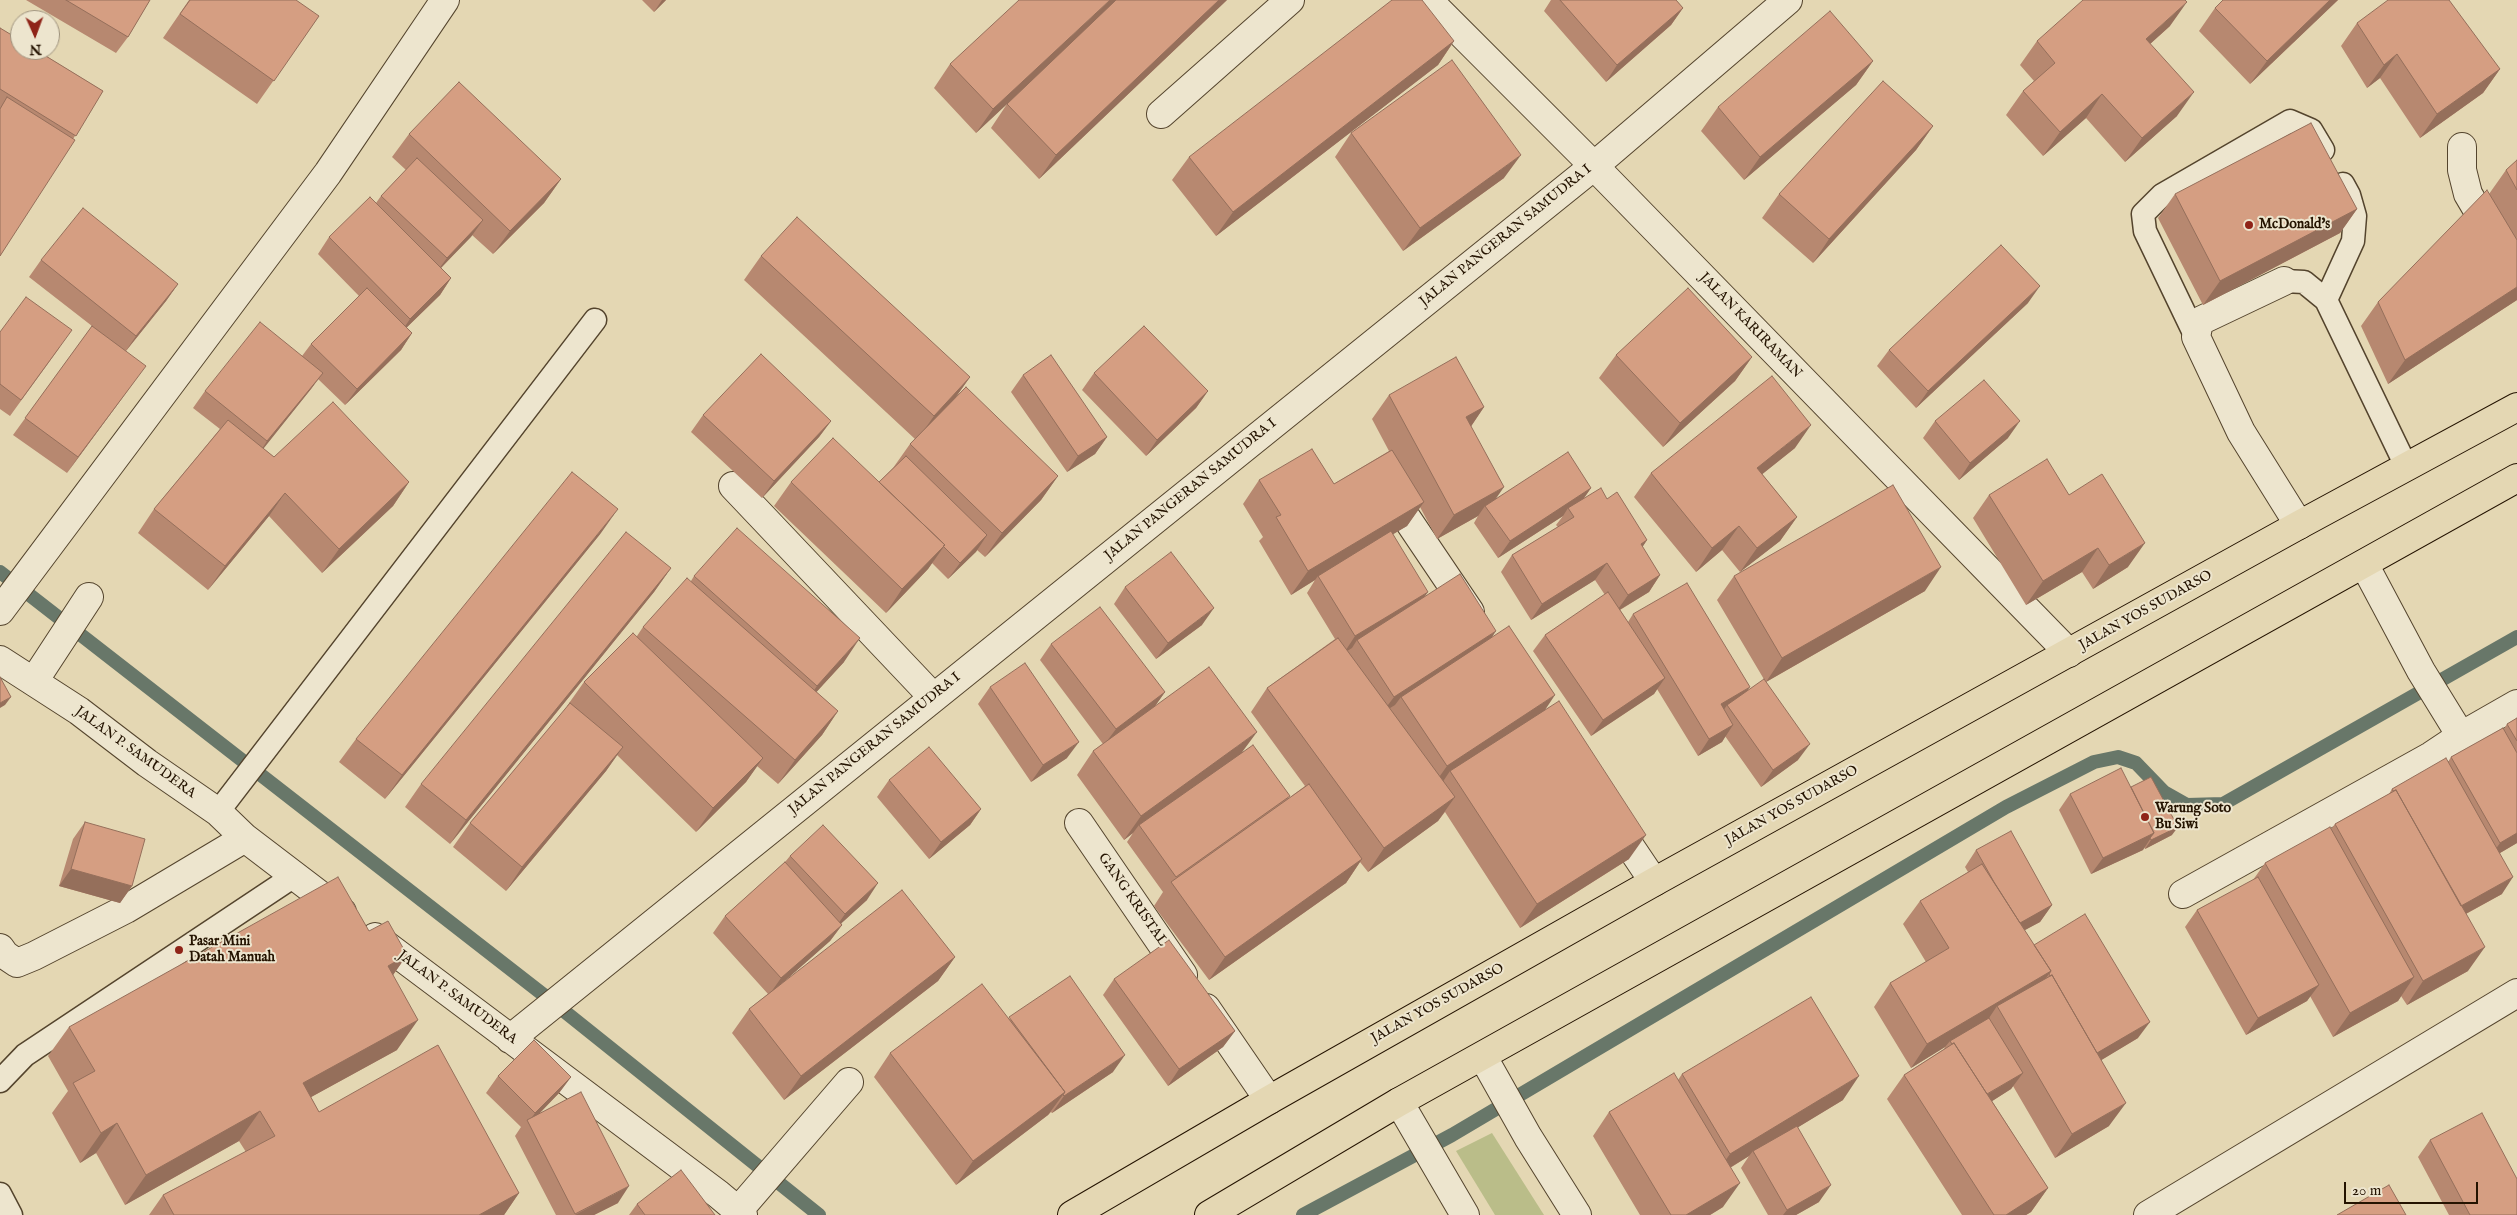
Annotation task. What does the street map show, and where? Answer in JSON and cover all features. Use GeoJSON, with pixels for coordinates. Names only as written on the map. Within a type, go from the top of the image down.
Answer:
{"type":"FeatureCollection","features":[{"type":"Feature","properties":{"kind":"main road","name":"JALAN YOS SUDARSO"},"geometry":{"type":"LineString","coordinates":[[1072,1215],[1269,1100],[1654,882],[2298,526],[2517,408]]}},
{"type":"Feature","properties":{"kind":"main road"},"geometry":{"type":"LineString","coordinates":[[1209,1215],[1399,1102],[1484,1057],[2517,478]]}},
{"type":"Feature","properties":{"kind":"street"},"geometry":{"type":"LineString","coordinates":[[6,603],[328,173],[445,0]]}},
{"type":"Feature","properties":{"kind":"street"},"geometry":{"type":"LineString","coordinates":[[1161,114],[1290,0]]}},
{"type":"Feature","properties":{"kind":"street","name":"JALAN KARIRAMAN"},"geometry":{"type":"LineString","coordinates":[[1428,0],[1594,166],[2070,653]]}},
{"type":"Feature","properties":{"kind":"street","name":"JALAN PANGERAN SAMUDRA I"},"geometry":{"type":"LineString","coordinates":[[510,1039],[1594,166],[1788,0]]}},
{"type":"Feature","properties":{"kind":"street"},"geometry":{"type":"LineString","coordinates":[[2462,147],[2462,170],[2468,194],[2517,277]]}},
{"type":"Feature","properties":{"kind":"street"},"geometry":{"type":"LineString","coordinates":[[2284,281],[2202,320],[2199,322],[2196,337],[2241,432],[2298,526]]}},
{"type":"Feature","properties":{"kind":"street"},"geometry":{"type":"LineString","coordinates":[[1378,476],[1483,630]]}},
{"type":"Feature","properties":{"kind":"street"},"geometry":{"type":"LineString","coordinates":[[732,486],[933,697]]}},
{"type":"Feature","properties":{"kind":"street"},"geometry":{"type":"LineString","coordinates":[[2364,564],[2421,670],[2460,736]]}},
{"type":"Feature","properties":{"kind":"street"},"geometry":{"type":"LineString","coordinates":[[34,682],[60,638],[89,597]]}},
{"type":"Feature","properties":{"kind":"street","name":"JALAN P. SAMUDERA"},"geometry":{"type":"LineString","coordinates":[[0,660],[78,711],[146,762],[218,812],[245,838],[294,876],[740,1213]]}},
{"type":"Feature","properties":{"kind":"street"},"geometry":{"type":"LineString","coordinates":[[2184,894],[2431,756],[2460,736],[2517,704]]}},
{"type":"Feature","properties":{"kind":"street"},"geometry":{"type":"LineString","coordinates":[[1599,801],[1654,882]]}},
{"type":"Feature","properties":{"kind":"street","name":"GANG KRISTAL"},"geometry":{"type":"LineString","coordinates":[[1079,823],[1269,1100]]}},
{"type":"Feature","properties":{"kind":"street"},"geometry":{"type":"LineString","coordinates":[[0,948],[4,955],[17,963],[34,956],[126,909],[245,838]]}},
{"type":"Feature","properties":{"kind":"street"},"geometry":{"type":"LineString","coordinates":[[2148,1215],[2517,993]]}},
{"type":"Feature","properties":{"kind":"street"},"geometry":{"type":"LineString","coordinates":[[1484,1057],[1528,1137],[1577,1215]]}},
{"type":"Feature","properties":{"kind":"street"},"geometry":{"type":"LineString","coordinates":[[740,1213],[774,1169],[848,1082]]}},
{"type":"Feature","properties":{"kind":"street"},"geometry":{"type":"LineString","coordinates":[[1399,1102],[1465,1215]]}},
{"type":"Feature","properties":{"kind":"lane"},"geometry":{"type":"LineString","coordinates":[[2196,337],[2146,232],[2143,214],[2162,195],[2290,121],[2311,130],[2349,195],[2355,216],[2353,241],[2326,300]]}},
{"type":"Feature","properties":{"kind":"lane"},"geometry":{"type":"LineString","coordinates":[[2284,281],[2304,282],[2326,300],[2406,468]]}},
{"type":"Feature","properties":{"kind":"lane"},"geometry":{"type":"LineString","coordinates":[[218,812],[274,736],[595,320]]}},
{"type":"Feature","properties":{"kind":"lane"},"geometry":{"type":"LineString","coordinates":[[0,1081],[25,1055],[294,876]]}},
{"type":"Feature","properties":{"kind":"lane"},"geometry":{"type":"LineString","coordinates":[[0,1194],[11,1215]]}},
{"type":"Feature","properties":{"kind":"green space"},"geometry":{"type":"Polygon","coordinates":[[[1492,1133],[1544,1215],[1495,1215],[1456,1151],[1492,1133]]]}},
{"type":"Feature","properties":{"kind":"building"},"geometry":{"type":"Polygon","coordinates":[[[66,0],[150,0],[128,37],[66,0]]]}},
{"type":"Feature","properties":{"kind":"building"},"geometry":{"type":"Polygon","coordinates":[[[190,0],[296,0],[319,16],[274,81],[180,14],[190,0]]]}},
{"type":"Feature","properties":{"kind":"building"},"geometry":{"type":"Polygon","coordinates":[[[1019,0],[1110,0],[993,109],[950,64],[1019,0]]]}},
{"type":"Feature","properties":{"kind":"building"},"geometry":{"type":"Polygon","coordinates":[[[1116,0],[1219,0],[1056,155],[1007,104],[1116,0]]]}},
{"type":"Feature","properties":{"kind":"building"},"geometry":{"type":"Polygon","coordinates":[[[1392,0],[1422,0],[1454,41],[1233,212],[1189,157],[1392,0]]]}},
{"type":"Feature","properties":{"kind":"building"},"geometry":{"type":"Polygon","coordinates":[[[1560,0],[1676,0],[1683,8],[1617,65],[1560,0]]]}},
{"type":"Feature","properties":{"kind":"building"},"geometry":{"type":"Polygon","coordinates":[[[2083,0],[2185,0],[2187,2],[2146,39],[2194,92],[2142,138],[2102,94],[2060,132],[2023,91],[2055,63],[2037,41],[2083,0]]]}},
{"type":"Feature","properties":{"kind":"building"},"geometry":{"type":"Polygon","coordinates":[[[2223,0],[2330,0],[2267,61],[2215,8],[2223,0]]]}},
{"type":"Feature","properties":{"kind":"building"},"geometry":{"type":"Polygon","coordinates":[[[2388,0],[2449,0],[2500,69],[2437,114],[2397,54],[2384,65],[2357,23],[2388,0]]]}},
{"type":"Feature","properties":{"kind":"building"},"geometry":{"type":"Polygon","coordinates":[[[1830,11],[1873,61],[1760,157],[1718,107],[1830,11]]]}},
{"type":"Feature","properties":{"kind":"building"},"geometry":{"type":"Polygon","coordinates":[[[0,28],[10,34],[10,60],[52,60],[103,91],[76,136],[0,89],[0,28]]]}},
{"type":"Feature","properties":{"kind":"building"},"geometry":{"type":"Polygon","coordinates":[[[1452,60],[1521,155],[1420,228],[1351,133],[1452,60]]]}},
{"type":"Feature","properties":{"kind":"building"},"geometry":{"type":"Polygon","coordinates":[[[1883,81],[1933,126],[1829,239],[1779,194],[1883,81]]]}},
{"type":"Feature","properties":{"kind":"building"},"geometry":{"type":"Polygon","coordinates":[[[459,82],[561,179],[510,231],[409,134],[459,82]]]}},
{"type":"Feature","properties":{"kind":"building"},"geometry":{"type":"Polygon","coordinates":[[[7,97],[75,140],[0,256],[0,109],[7,97]]]}},
{"type":"Feature","properties":{"kind":"building","name":"McDonald's"},"geometry":{"type":"Polygon","coordinates":[[[2311,123],[2357,209],[2220,281],[2175,194],[2311,123]]]}},
{"type":"Feature","properties":{"kind":"building"},"geometry":{"type":"Polygon","coordinates":[[[417,158],[483,220],[447,258],[381,196],[417,158]]]}},
{"type":"Feature","properties":{"kind":"building"},"geometry":{"type":"Polygon","coordinates":[[[2517,160],[2517,190],[2506,170],[2517,160]]]}},
{"type":"Feature","properties":{"kind":"building"},"geometry":{"type":"Polygon","coordinates":[[[2487,190],[2517,240],[2517,287],[2405,360],[2378,302],[2487,190]]]}},
{"type":"Feature","properties":{"kind":"building"},"geometry":{"type":"Polygon","coordinates":[[[370,197],[451,278],[410,319],[329,237],[370,197]]]}},
{"type":"Feature","properties":{"kind":"building"},"geometry":{"type":"Polygon","coordinates":[[[83,208],[178,284],[136,336],[41,260],[83,208]]]}},
{"type":"Feature","properties":{"kind":"building"},"geometry":{"type":"Polygon","coordinates":[[[797,217],[970,377],[934,416],[761,256],[797,217]]]}},
{"type":"Feature","properties":{"kind":"building"},"geometry":{"type":"Polygon","coordinates":[[[2001,245],[2040,286],[1928,391],[1889,350],[2001,245]]]}},
{"type":"Feature","properties":{"kind":"building"},"geometry":{"type":"Polygon","coordinates":[[[367,288],[412,333],[357,389],[311,344],[367,288]]]}},
{"type":"Feature","properties":{"kind":"building"},"geometry":{"type":"Polygon","coordinates":[[[1688,288],[1752,357],[1680,423],[1616,355],[1688,288]]]}},
{"type":"Feature","properties":{"kind":"building"},"geometry":{"type":"Polygon","coordinates":[[[26,297],[72,330],[21,400],[0,384],[0,332],[26,297]]]}},
{"type":"Feature","properties":{"kind":"building"},"geometry":{"type":"Polygon","coordinates":[[[260,322],[323,373],[267,441],[205,391],[260,322]]]}},
{"type":"Feature","properties":{"kind":"building"},"geometry":{"type":"Polygon","coordinates":[[[92,326],[146,366],[78,457],[25,418],[92,326]]]}},
{"type":"Feature","properties":{"kind":"building"},"geometry":{"type":"Polygon","coordinates":[[[1144,326],[1208,391],[1157,440],[1094,373],[1144,326]]]}},
{"type":"Feature","properties":{"kind":"building"},"geometry":{"type":"Polygon","coordinates":[[[761,354],[831,421],[774,481],[703,415],[761,354]]]}},
{"type":"Feature","properties":{"kind":"building"},"geometry":{"type":"Polygon","coordinates":[[[1051,355],[1107,437],[1078,456],[1023,375],[1051,355]]]}},
{"type":"Feature","properties":{"kind":"building"},"geometry":{"type":"Polygon","coordinates":[[[1456,357],[1484,407],[1466,417],[1504,487],[1454,515],[1389,395],[1456,357]]]}},
{"type":"Feature","properties":{"kind":"building"},"geometry":{"type":"Polygon","coordinates":[[[1772,376],[1811,425],[1757,468],[1797,517],[1757,548],[1739,526],[1712,548],[1651,473],[1772,376]]]}},
{"type":"Feature","properties":{"kind":"building"},"geometry":{"type":"Polygon","coordinates":[[[1984,380],[2020,421],[1970,463],[1935,421],[1984,380]]]}},
{"type":"Feature","properties":{"kind":"building"},"geometry":{"type":"Polygon","coordinates":[[[966,387],[1058,476],[1002,533],[910,444],[966,387]]]}},
{"type":"Feature","properties":{"kind":"building"},"geometry":{"type":"Polygon","coordinates":[[[333,402],[409,482],[339,549],[285,493],[225,566],[154,509],[228,420],[274,457],[333,402]]]}},
{"type":"Feature","properties":{"kind":"building"},"geometry":{"type":"Polygon","coordinates":[[[833,438],[945,545],[902,589],[791,482],[833,438]]]}},
{"type":"Feature","properties":{"kind":"building"},"geometry":{"type":"Polygon","coordinates":[[[1312,449],[1334,484],[1392,450],[1424,502],[1308,571],[1276,517],[1281,515],[1259,480],[1312,449]]]}},
{"type":"Feature","properties":{"kind":"building"},"geometry":{"type":"Polygon","coordinates":[[[1568,452],[1591,488],[1510,541],[1485,506],[1568,452]]]}},
{"type":"Feature","properties":{"kind":"building"},"geometry":{"type":"Polygon","coordinates":[[[906,456],[987,535],[960,563],[943,546],[945,545],[879,482],[906,456]]]}},
{"type":"Feature","properties":{"kind":"building"},"geometry":{"type":"Polygon","coordinates":[[[2047,459],[2069,495],[2102,474],[2145,543],[2109,565],[2098,548],[2043,581],[1989,495],[2047,459]]]}},
{"type":"Feature","properties":{"kind":"building"},"geometry":{"type":"Polygon","coordinates":[[[572,472],[618,509],[402,775],[356,739],[572,472]]]}},
{"type":"Feature","properties":{"kind":"building"},"geometry":{"type":"Polygon","coordinates":[[[1893,485],[1941,567],[1782,658],[1734,576],[1893,485]]]}},
{"type":"Feature","properties":{"kind":"building"},"geometry":{"type":"Polygon","coordinates":[[[1601,488],[1607,499],[1617,492],[1647,540],[1641,544],[1660,575],[1628,595],[1607,563],[1542,604],[1512,555],[1574,517],[1568,508],[1601,488]]]}},
{"type":"Feature","properties":{"kind":"building"},"geometry":{"type":"Polygon","coordinates":[[[737,528],[860,638],[817,686],[694,576],[737,528]]]}},
{"type":"Feature","properties":{"kind":"building"},"geometry":{"type":"Polygon","coordinates":[[[1391,531],[1428,592],[1355,636],[1318,576],[1391,531]]]}},
{"type":"Feature","properties":{"kind":"building"},"geometry":{"type":"Polygon","coordinates":[[[626,532],[671,568],[466,820],[421,784],[626,532]]]}},
{"type":"Feature","properties":{"kind":"building"},"geometry":{"type":"Polygon","coordinates":[[[1171,552],[1214,608],[1168,643],[1125,587],[1171,552]]]}},
{"type":"Feature","properties":{"kind":"building"},"geometry":{"type":"Polygon","coordinates":[[[1460,574],[1496,631],[1394,697],[1357,640],[1460,574]]]}},
{"type":"Feature","properties":{"kind":"building"},"geometry":{"type":"Polygon","coordinates":[[[687,578],[838,711],[795,760],[643,627],[687,578]]]}},
{"type":"Feature","properties":{"kind":"building"},"geometry":{"type":"Polygon","coordinates":[[[1687,583],[1750,687],[1721,704],[1733,725],[1709,739],[1633,614],[1687,583]]]}},
{"type":"Feature","properties":{"kind":"building"},"geometry":{"type":"Polygon","coordinates":[[[1608,592],[1665,678],[1603,720],[1545,635],[1608,592]]]}},
{"type":"Feature","properties":{"kind":"building"},"geometry":{"type":"Polygon","coordinates":[[[1100,607],[1165,692],[1116,729],[1051,644],[1100,607]]]}},
{"type":"Feature","properties":{"kind":"building"},"geometry":{"type":"Polygon","coordinates":[[[1509,626],[1555,695],[1447,766],[1401,697],[1509,626]]]}},
{"type":"Feature","properties":{"kind":"building"},"geometry":{"type":"Polygon","coordinates":[[[633,633],[763,758],[713,808],[584,682],[633,633]]]}},
{"type":"Feature","properties":{"kind":"building"},"geometry":{"type":"Polygon","coordinates":[[[1338,638],[1455,797],[1384,848],[1267,688],[1338,638]]]}},
{"type":"Feature","properties":{"kind":"building"},"geometry":{"type":"Polygon","coordinates":[[[1025,663],[1079,742],[1043,765],[990,687],[1025,663]]]}},
{"type":"Feature","properties":{"kind":"building"},"geometry":{"type":"Polygon","coordinates":[[[1209,667],[1257,732],[1141,816],[1093,751],[1209,667]]]}},
{"type":"Feature","properties":{"kind":"building"},"geometry":{"type":"Polygon","coordinates":[[[0,677],[11,697],[0,703],[0,677]]]}},
{"type":"Feature","properties":{"kind":"building"},"geometry":{"type":"Polygon","coordinates":[[[1764,679],[1810,744],[1773,770],[1727,705],[1764,679]]]}},
{"type":"Feature","properties":{"kind":"building"},"geometry":{"type":"Polygon","coordinates":[[[1559,701],[1646,835],[1537,904],[1450,771],[1559,701]]]}},
{"type":"Feature","properties":{"kind":"building"},"geometry":{"type":"Polygon","coordinates":[[[570,703],[623,747],[522,867],[470,823],[570,703]]]}},
{"type":"Feature","properties":{"kind":"building"},"geometry":{"type":"Polygon","coordinates":[[[2517,718],[2517,741],[2507,724],[2517,718]]]}},
{"type":"Feature","properties":{"kind":"building"},"geometry":{"type":"Polygon","coordinates":[[[2503,728],[2517,753],[2517,833],[2500,843],[2451,757],[2503,728]]]}},
{"type":"Feature","properties":{"kind":"building"},"geometry":{"type":"Polygon","coordinates":[[[1253,745],[1290,796],[1176,877],[1139,825],[1253,745]]]}},
{"type":"Feature","properties":{"kind":"building"},"geometry":{"type":"Polygon","coordinates":[[[929,747],[981,809],[941,842],[889,780],[929,747]]]}},
{"type":"Feature","properties":{"kind":"building"},"geometry":{"type":"Polygon","coordinates":[[[2446,758],[2513,877],[2461,906],[2396,790],[2393,791],[2392,789],[2446,758]]]}},
{"type":"Feature","properties":{"kind":"building"},"geometry":{"type":"Polygon","coordinates":[[[2121,768],[2154,833],[2103,858],[2070,794],[2121,768]]]}},
{"type":"Feature","properties":{"kind":"building"},"geometry":{"type":"Polygon","coordinates":[[[2151,777],[2178,827],[2151,840],[2150,838],[2154,833],[2131,787],[2151,777]]]}},
{"type":"Feature","properties":{"kind":"building"},"geometry":{"type":"Polygon","coordinates":[[[1309,784],[1362,859],[1225,957],[1171,882],[1309,784]]]}},
{"type":"Feature","properties":{"kind":"building"},"geometry":{"type":"Polygon","coordinates":[[[2396,790],[2485,947],[2423,981],[2335,824],[2396,790]]]}},
{"type":"Feature","properties":{"kind":"building"},"geometry":{"type":"Polygon","coordinates":[[[85,822],[145,839],[132,886],[71,869],[85,822]]]}},
{"type":"Feature","properties":{"kind":"building"},"geometry":{"type":"Polygon","coordinates":[[[823,825],[878,883],[845,914],[790,856],[823,825]]]}},
{"type":"Feature","properties":{"kind":"building"},"geometry":{"type":"Polygon","coordinates":[[[2330,827],[2414,977],[2350,1013],[2265,863],[2330,827]]]}},
{"type":"Feature","properties":{"kind":"building"},"geometry":{"type":"Polygon","coordinates":[[[2011,831],[2052,905],[2020,923],[1976,850],[2011,831]]]}},
{"type":"Feature","properties":{"kind":"building"},"geometry":{"type":"Polygon","coordinates":[[[785,862],[842,925],[781,978],[725,916],[785,862]]]}},
{"type":"Feature","properties":{"kind":"building"},"geometry":{"type":"Polygon","coordinates":[[[1982,864],[2051,971],[1927,1044],[1890,983],[1949,948],[1920,901],[1982,864]]]}},
{"type":"Feature","properties":{"kind":"building"},"geometry":{"type":"Polygon","coordinates":[[[338,877],[369,931],[388,921],[407,955],[388,966],[418,1020],[303,1083],[319,1112],[438,1045],[519,1193],[479,1215],[174,1215],[163,1195],[275,1136],[260,1111],[146,1175],[117,1123],[101,1133],[73,1083],[95,1071],[69,1027],[338,877]]]}},
{"type":"Feature","properties":{"kind":"building"},"geometry":{"type":"Polygon","coordinates":[[[2258,877],[2319,985],[2258,1018],[2197,910],[2258,877]]]}},
{"type":"Feature","properties":{"kind":"building"},"geometry":{"type":"Polygon","coordinates":[[[902,890],[955,957],[801,1076],[749,1009],[902,890]]]}},
{"type":"Feature","properties":{"kind":"building"},"geometry":{"type":"Polygon","coordinates":[[[2085,914],[2150,1022],[2097,1053],[2052,975],[2050,976],[2051,971],[2034,945],[2085,914]]]}},
{"type":"Feature","properties":{"kind":"building"},"geometry":{"type":"Polygon","coordinates":[[[1169,940],[1235,1031],[1179,1069],[1114,979],[1169,940]]]}},
{"type":"Feature","properties":{"kind":"building"},"geometry":{"type":"Polygon","coordinates":[[[2052,975],[2126,1103],[2072,1134],[1997,1006],[2052,975]]]}},
{"type":"Feature","properties":{"kind":"building"},"geometry":{"type":"Polygon","coordinates":[[[1070,976],[1125,1055],[1064,1096],[1065,1092],[1009,1017],[1070,976]]]}},
{"type":"Feature","properties":{"kind":"building"},"geometry":{"type":"Polygon","coordinates":[[[982,984],[1065,1092],[973,1161],[890,1053],[982,984]]]}},
{"type":"Feature","properties":{"kind":"building"},"geometry":{"type":"Polygon","coordinates":[[[1811,997],[1859,1076],[1730,1154],[1682,1074],[1811,997]]]}},
{"type":"Feature","properties":{"kind":"building"},"geometry":{"type":"Polygon","coordinates":[[[1989,1018],[2023,1073],[1987,1094],[1954,1043],[1952,1044],[1950,1041],[1989,1018]]]}},
{"type":"Feature","properties":{"kind":"building"},"geometry":{"type":"Polygon","coordinates":[[[534,1040],[571,1077],[535,1113],[498,1076],[534,1040]]]}},
{"type":"Feature","properties":{"kind":"building"},"geometry":{"type":"Polygon","coordinates":[[[1954,1043],[2048,1188],[2006,1215],[1994,1215],[1904,1075],[1954,1043]]]}},
{"type":"Feature","properties":{"kind":"building"},"geometry":{"type":"Polygon","coordinates":[[[1674,1073],[1740,1183],[1686,1215],[1671,1215],[1609,1112],[1674,1073]]]}},
{"type":"Feature","properties":{"kind":"building"},"geometry":{"type":"Polygon","coordinates":[[[581,1092],[629,1186],[575,1214],[527,1120],[581,1092]]]}},
{"type":"Feature","properties":{"kind":"building"},"geometry":{"type":"Polygon","coordinates":[[[2482,1113],[2517,1179],[2517,1215],[2470,1215],[2430,1140],[2482,1113]]]}},
{"type":"Feature","properties":{"kind":"building"},"geometry":{"type":"Polygon","coordinates":[[[1797,1126],[1831,1185],[1787,1210],[1753,1151],[1797,1126]]]}},
{"type":"Feature","properties":{"kind":"building"},"geometry":{"type":"Polygon","coordinates":[[[681,1170],[715,1215],[645,1215],[637,1204],[681,1170]]]}},
{"type":"Feature","properties":{"kind":"building"},"geometry":{"type":"Polygon","coordinates":[[[2389,1185],[2406,1215],[2337,1215],[2389,1185]]]}},
{"type":"Feature","properties":{"kind":"waterway"},"geometry":{"type":"LineString","coordinates":[[0,572],[554,1003],[819,1215]]}},
{"type":"Feature","properties":{"kind":"waterway"},"geometry":{"type":"LineString","coordinates":[[1303,1215],[1452,1135],[2006,807],[2094,762],[2118,757],[2136,763],[2164,792],[2187,805],[2223,804],[2517,637]]}},
{"type":"Feature","properties":{"kind":"place","name":"McDonald's"},"geometry":{"type":"Point","coordinates":[2249,225]}},
{"type":"Feature","properties":{"kind":"place","name":"Warung Soto Bu Siwi"},"geometry":{"type":"Point","coordinates":[2145,817]}},
{"type":"Feature","properties":{"kind":"place","name":"Pasar Mini Datah Manuah"},"geometry":{"type":"Point","coordinates":[179,950]}}]}
